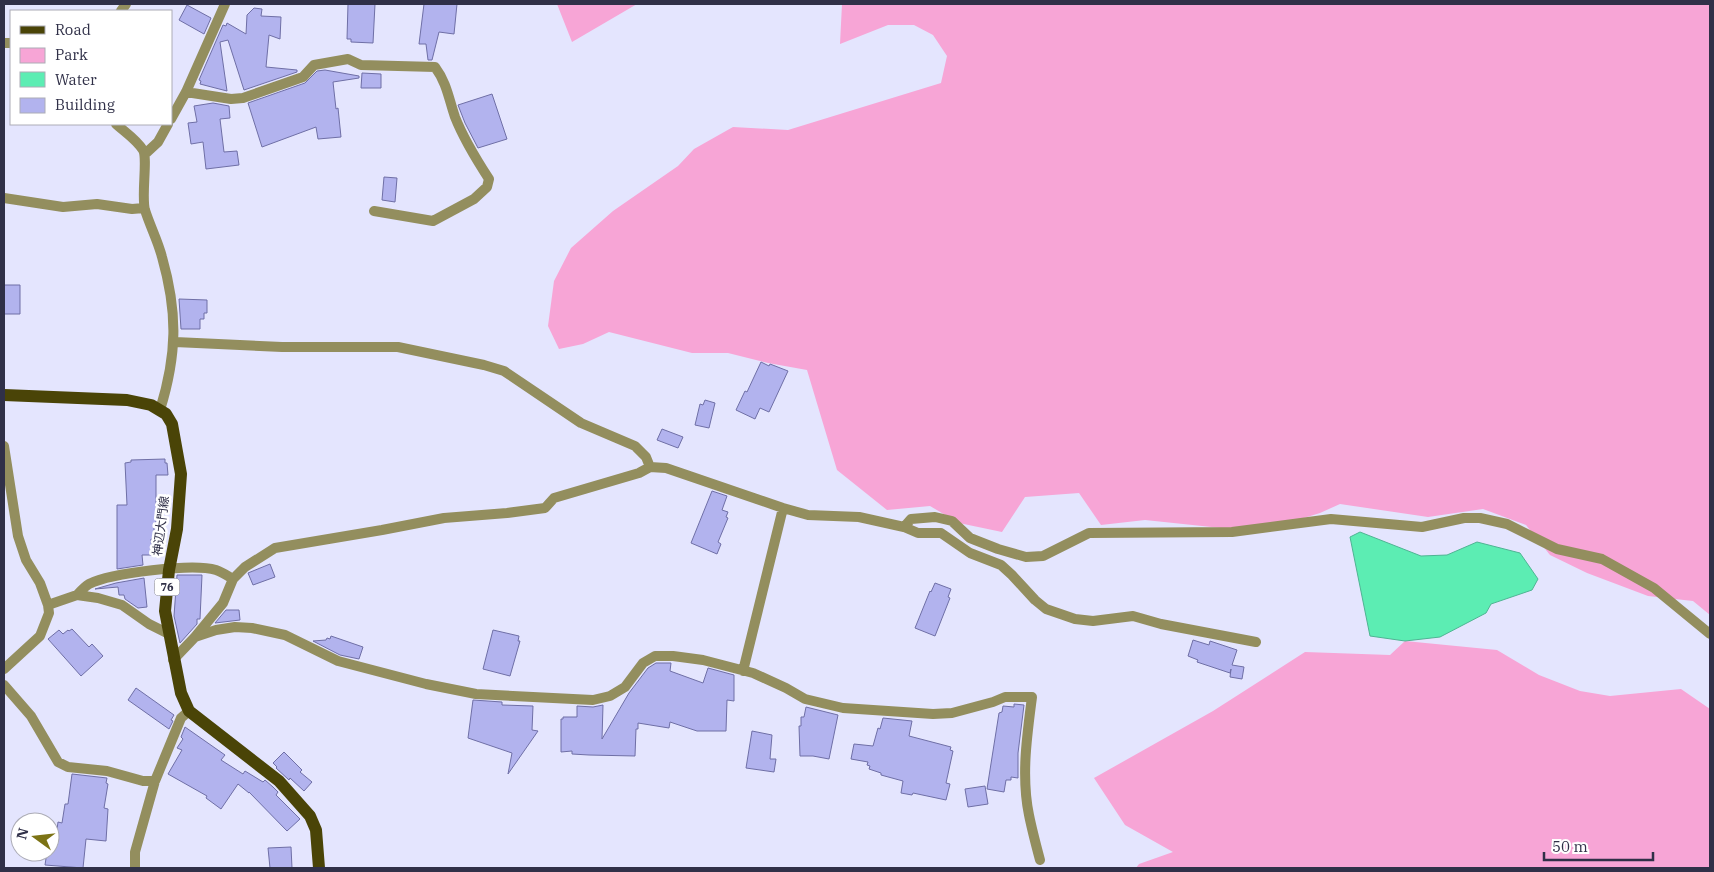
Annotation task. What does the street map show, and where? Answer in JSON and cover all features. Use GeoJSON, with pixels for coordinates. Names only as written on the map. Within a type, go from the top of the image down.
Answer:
{"type":"FeatureCollection","features":[{"type":"Feature","properties":{"kind":"main road"},"geometry":{"type":"LineString","coordinates":[[4,395],[126,400],[151,405],[160,410]]}},
{"type":"Feature","properties":{"kind":"main road","name":"神辺大門線"},"geometry":{"type":"LineString","coordinates":[[160,410],[166,414],[172,424],[181,474],[177,529],[169,570],[165,611],[173,660],[181,693],[189,711]]}},
{"type":"Feature","properties":{"kind":"main road"},"geometry":{"type":"LineString","coordinates":[[189,711],[279,781],[310,816],[316,830],[319,868]]}},
{"type":"Feature","properties":{"kind":"street"},"geometry":{"type":"LineString","coordinates":[[172,117],[186,92],[225,4]]}},
{"type":"Feature","properties":{"kind":"street"},"geometry":{"type":"LineString","coordinates":[[186,92],[231,99],[242,98],[303,77],[314,65],[348,59],[361,66],[435,67],[448,88],[455,116],[467,144],[489,179],[487,187],[474,199],[433,221],[374,211]]}},
{"type":"Feature","properties":{"kind":"street"},"geometry":{"type":"LineString","coordinates":[[117,125],[137,143],[145,154],[144,208],[162,255],[170,289],[175,342],[160,410]]}},
{"type":"Feature","properties":{"kind":"street"},"geometry":{"type":"LineString","coordinates":[[145,154],[158,142],[167,125]]}},
{"type":"Feature","properties":{"kind":"street"},"geometry":{"type":"LineString","coordinates":[[4,198],[62,207],[97,204],[132,209],[144,208]]}},
{"type":"Feature","properties":{"kind":"street"},"geometry":{"type":"LineString","coordinates":[[175,342],[282,347],[398,347],[484,365],[504,371],[581,422],[635,446],[646,457],[650,467]]}},
{"type":"Feature","properties":{"kind":"street"},"geometry":{"type":"LineString","coordinates":[[4,446],[18,536],[26,560],[40,582],[49,614],[40,636],[4,669]]}},
{"type":"Feature","properties":{"kind":"street"},"geometry":{"type":"LineString","coordinates":[[173,660],[195,638],[223,603],[233,579],[245,567],[275,548],[444,518],[545,508],[554,498],[639,473],[650,467],[666,468],[783,508],[808,514],[859,517],[904,527],[918,533],[941,533],[970,553],[1001,565],[1034,600],[1046,609],[1074,619],[1093,621],[1133,616],[1161,624],[1256,642]]}},
{"type":"Feature","properties":{"kind":"street"},"geometry":{"type":"LineString","coordinates":[[743,671],[783,508]]}},
{"type":"Feature","properties":{"kind":"street"},"geometry":{"type":"LineString","coordinates":[[904,527],[911,519],[935,517],[952,521],[970,538],[1026,557],[1043,556],[1089,533],[1232,532],[1331,519],[1422,527],[1464,518],[1480,518],[1507,524],[1557,549],[1602,560],[1654,588],[1710,634]]}},
{"type":"Feature","properties":{"kind":"street"},"geometry":{"type":"LineString","coordinates":[[48,605],[77,595],[87,585],[102,579],[148,570],[199,567],[217,570],[233,579]]}},
{"type":"Feature","properties":{"kind":"street"},"geometry":{"type":"LineString","coordinates":[[77,595],[98,598],[122,605],[149,624],[169,634]]}},
{"type":"Feature","properties":{"kind":"street"},"geometry":{"type":"LineString","coordinates":[[195,638],[216,630],[235,627],[252,628],[284,635],[338,661],[426,684],[486,694],[593,700],[610,696],[625,687],[643,663],[655,656],[673,656],[703,660],[743,671],[778,684],[805,699],[844,708],[932,714],[952,713],[993,702],[1004,697],[1032,697],[1025,750],[1026,783],[1029,815],[1040,860]]}},
{"type":"Feature","properties":{"kind":"street"},"geometry":{"type":"LineString","coordinates":[[4,685],[31,716],[58,762],[68,767],[107,771],[155,781]]}},
{"type":"Feature","properties":{"kind":"street"},"geometry":{"type":"LineString","coordinates":[[135,868],[135,852],[155,781],[181,718],[189,711]]}},
{"type":"Feature","properties":{"kind":"green space"},"geometry":{"type":"Polygon","coordinates":[[[557,4],[637,4],[572,42],[557,4]]]}},
{"type":"Feature","properties":{"kind":"green space"},"geometry":{"type":"Polygon","coordinates":[[[842,4],[1710,4],[1710,615],[1693,601],[1648,596],[1587,573],[1550,555],[1526,525],[1483,509],[1428,517],[1340,504],[1320,513],[1259,532],[1145,520],[1101,525],[1079,493],[1025,497],[1002,532],[959,523],[930,506],[887,510],[837,470],[807,370],[728,353],[692,353],[609,332],[583,344],[559,349],[548,326],[554,281],[571,248],[613,211],[678,166],[694,149],[733,127],[788,130],[941,83],[947,56],[933,35],[914,25],[888,25],[840,44],[842,4]]]}},
{"type":"Feature","properties":{"kind":"green space"},"geometry":{"type":"Polygon","coordinates":[[[1405,641],[1497,650],[1539,675],[1580,691],[1610,696],[1681,689],[1710,709],[1710,868],[1136,868],[1139,864],[1173,852],[1125,825],[1094,778],[1213,711],[1305,652],[1390,655],[1405,641]]]}},
{"type":"Feature","properties":{"kind":"water"},"geometry":{"type":"Polygon","coordinates":[[[1360,532],[1421,556],[1447,555],[1477,542],[1520,553],[1538,579],[1532,590],[1491,604],[1486,613],[1440,637],[1405,641],[1370,636],[1350,537],[1360,532]]]}},
{"type":"Feature","properties":{"kind":"building"},"geometry":{"type":"Polygon","coordinates":[[[348,4],[375,4],[373,43],[351,42],[351,39],[347,39],[348,4]]]}},
{"type":"Feature","properties":{"kind":"building"},"geometry":{"type":"Polygon","coordinates":[[[424,4],[457,4],[454,34],[439,32],[432,60],[428,60],[426,44],[419,44],[424,4]]]}},
{"type":"Feature","properties":{"kind":"building"},"geometry":{"type":"Polygon","coordinates":[[[187,5],[211,18],[204,34],[179,20],[187,5]]]}},
{"type":"Feature","properties":{"kind":"building"},"geometry":{"type":"Polygon","coordinates":[[[254,8],[262,9],[261,16],[281,17],[280,39],[269,35],[266,67],[297,70],[297,72],[244,90],[228,40],[220,42],[227,91],[200,84],[201,81],[199,80],[223,25],[226,26],[227,23],[246,34],[247,15],[254,8]]]}},
{"type":"Feature","properties":{"kind":"building"},"geometry":{"type":"Polygon","coordinates":[[[325,70],[359,76],[359,78],[333,82],[341,137],[318,139],[316,127],[262,147],[248,103],[305,83],[317,71],[325,70]]]}},
{"type":"Feature","properties":{"kind":"building"},"geometry":{"type":"Polygon","coordinates":[[[362,73],[381,74],[381,88],[361,88],[362,73]]]}},
{"type":"Feature","properties":{"kind":"building"},"geometry":{"type":"Polygon","coordinates":[[[492,94],[507,139],[478,148],[458,105],[492,94]]]}},
{"type":"Feature","properties":{"kind":"building"},"geometry":{"type":"Polygon","coordinates":[[[213,103],[229,106],[230,118],[220,119],[224,152],[237,151],[239,165],[206,169],[203,142],[191,144],[188,123],[197,122],[194,106],[213,103]]]}},
{"type":"Feature","properties":{"kind":"building"},"geometry":{"type":"Polygon","coordinates":[[[384,177],[397,178],[395,202],[382,200],[384,177]]]}},
{"type":"Feature","properties":{"kind":"building"},"geometry":{"type":"Polygon","coordinates":[[[4,285],[20,285],[20,314],[4,314],[4,285]]]}},
{"type":"Feature","properties":{"kind":"building"},"geometry":{"type":"Polygon","coordinates":[[[179,299],[207,300],[207,313],[204,313],[204,319],[200,319],[200,329],[181,329],[179,299]]]}},
{"type":"Feature","properties":{"kind":"building"},"geometry":{"type":"Polygon","coordinates":[[[761,362],[788,371],[769,412],[760,408],[755,419],[736,410],[761,362]]]}},
{"type":"Feature","properties":{"kind":"building"},"geometry":{"type":"Polygon","coordinates":[[[705,400],[715,403],[709,428],[695,425],[700,404],[703,405],[705,400]]]}},
{"type":"Feature","properties":{"kind":"building"},"geometry":{"type":"Polygon","coordinates":[[[662,429],[683,437],[678,448],[657,440],[662,429]]]}},
{"type":"Feature","properties":{"kind":"building"},"geometry":{"type":"Polygon","coordinates":[[[165,459],[168,475],[156,475],[156,524],[154,524],[154,539],[151,539],[152,555],[142,555],[143,565],[117,569],[117,505],[127,505],[125,463],[131,462],[131,460],[165,459]]]}},
{"type":"Feature","properties":{"kind":"building"},"geometry":{"type":"Polygon","coordinates":[[[712,491],[727,496],[722,510],[728,512],[726,517],[728,518],[718,542],[721,544],[717,554],[691,543],[712,491]]]}},
{"type":"Feature","properties":{"kind":"building"},"geometry":{"type":"Polygon","coordinates":[[[270,564],[275,577],[253,585],[248,573],[270,564]]]}},
{"type":"Feature","properties":{"kind":"building"},"geometry":{"type":"Polygon","coordinates":[[[177,575],[202,575],[200,619],[197,619],[197,624],[180,643],[174,616],[177,575]]]}},
{"type":"Feature","properties":{"kind":"building"},"geometry":{"type":"Polygon","coordinates":[[[144,578],[147,607],[138,608],[125,599],[124,595],[119,595],[118,587],[95,589],[116,583],[144,578]]]}},
{"type":"Feature","properties":{"kind":"building"},"geometry":{"type":"Polygon","coordinates":[[[935,583],[951,589],[948,597],[950,598],[935,636],[915,628],[935,583]]]}},
{"type":"Feature","properties":{"kind":"building"},"geometry":{"type":"Polygon","coordinates":[[[226,610],[239,610],[240,620],[215,623],[226,610]]]}},
{"type":"Feature","properties":{"kind":"building"},"geometry":{"type":"Polygon","coordinates":[[[72,629],[89,647],[92,644],[103,656],[81,676],[48,639],[59,630],[63,634],[72,629]]]}},
{"type":"Feature","properties":{"kind":"building"},"geometry":{"type":"Polygon","coordinates":[[[493,630],[519,636],[518,641],[520,641],[510,676],[483,669],[493,630]]]}},
{"type":"Feature","properties":{"kind":"building"},"geometry":{"type":"Polygon","coordinates":[[[331,636],[363,647],[359,659],[340,655],[313,641],[330,639],[331,636]]]}},
{"type":"Feature","properties":{"kind":"building"},"geometry":{"type":"Polygon","coordinates":[[[1193,640],[1209,645],[1210,641],[1237,650],[1232,665],[1244,667],[1242,679],[1230,677],[1231,669],[1230,673],[1197,662],[1198,660],[1188,656],[1193,640]]]}},
{"type":"Feature","properties":{"kind":"building"},"geometry":{"type":"Polygon","coordinates":[[[656,663],[671,663],[670,671],[703,683],[708,668],[734,675],[734,701],[727,700],[726,731],[697,731],[670,722],[669,728],[638,723],[635,756],[572,754],[572,751],[561,752],[561,719],[563,717],[577,717],[577,706],[593,707],[603,705],[602,739],[629,693],[648,668],[656,663]]]}},
{"type":"Feature","properties":{"kind":"building"},"geometry":{"type":"Polygon","coordinates":[[[136,688],[174,715],[169,729],[128,700],[136,688]]]}},
{"type":"Feature","properties":{"kind":"building"},"geometry":{"type":"Polygon","coordinates":[[[473,700],[502,702],[502,705],[533,706],[532,730],[538,731],[508,774],[512,753],[468,738],[473,700]]]}},
{"type":"Feature","properties":{"kind":"building"},"geometry":{"type":"Polygon","coordinates":[[[1014,704],[1024,705],[1018,753],[1018,778],[1011,777],[1011,780],[1006,780],[1004,792],[987,789],[999,713],[1002,712],[1003,706],[1014,707],[1014,704]]]}},
{"type":"Feature","properties":{"kind":"building"},"geometry":{"type":"Polygon","coordinates":[[[806,707],[838,715],[829,759],[800,756],[799,726],[801,726],[801,717],[804,717],[806,707]]]}},
{"type":"Feature","properties":{"kind":"building"},"geometry":{"type":"Polygon","coordinates":[[[883,718],[912,721],[909,736],[951,747],[950,750],[953,751],[946,783],[950,784],[946,800],[913,793],[912,795],[901,793],[903,781],[881,775],[881,773],[869,769],[868,762],[851,759],[854,744],[873,746],[883,718]]]}},
{"type":"Feature","properties":{"kind":"building"},"geometry":{"type":"Polygon","coordinates":[[[185,727],[225,755],[221,760],[243,774],[245,771],[263,782],[265,780],[278,792],[276,795],[300,819],[287,831],[249,792],[238,784],[221,809],[206,798],[207,796],[168,774],[182,750],[177,748],[183,739],[181,737],[185,727]]]}},
{"type":"Feature","properties":{"kind":"building"},"geometry":{"type":"Polygon","coordinates":[[[752,731],[772,735],[770,759],[776,759],[774,772],[746,768],[752,731]]]}},
{"type":"Feature","properties":{"kind":"building"},"geometry":{"type":"Polygon","coordinates":[[[284,752],[302,770],[300,772],[312,782],[304,791],[290,778],[289,780],[273,763],[284,752]]]}},
{"type":"Feature","properties":{"kind":"building"},"geometry":{"type":"Polygon","coordinates":[[[72,774],[107,778],[106,783],[108,784],[104,808],[108,809],[106,841],[86,839],[83,868],[45,865],[45,862],[60,862],[60,822],[62,823],[65,804],[68,804],[72,774]]]}},
{"type":"Feature","properties":{"kind":"building"},"geometry":{"type":"Polygon","coordinates":[[[985,786],[988,804],[968,807],[965,789],[985,786]]]}},
{"type":"Feature","properties":{"kind":"building"},"geometry":{"type":"Polygon","coordinates":[[[291,847],[292,868],[270,868],[268,848],[291,847]]]}}]}
